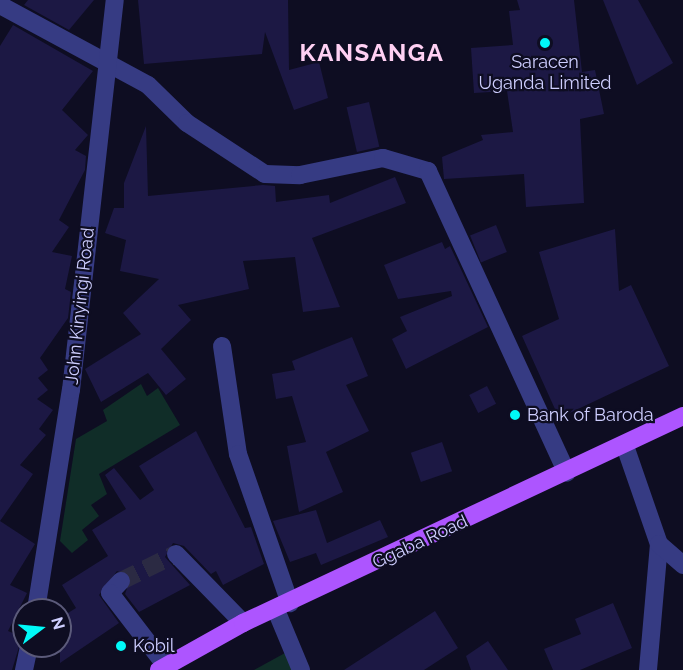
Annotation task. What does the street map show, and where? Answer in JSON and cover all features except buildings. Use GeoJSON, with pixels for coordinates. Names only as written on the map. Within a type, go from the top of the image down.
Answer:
{"type":"FeatureCollection","features":[{"type":"Feature","properties":{"kind":"main road","name":"Ggaba Road"},"geometry":{"type":"LineString","coordinates":[[163,668],[243,622],[283,606],[625,446],[683,416]]}},
{"type":"Feature","properties":{"kind":"street","name":"John Kinyingi Road"},"geometry":{"type":"LineString","coordinates":[[38,598],[71,390],[115,0]]}},
{"type":"Feature","properties":{"kind":"street"},"geometry":{"type":"LineString","coordinates":[[0,5],[148,85],[206,137],[266,174],[300,175],[383,158],[428,171],[567,473]]}},
{"type":"Feature","properties":{"kind":"street"},"geometry":{"type":"LineString","coordinates":[[222,346],[238,454],[301,670]]}},
{"type":"Feature","properties":{"kind":"street"},"geometry":{"type":"LineString","coordinates":[[625,446],[659,544],[648,670]]}},
{"type":"Feature","properties":{"kind":"street"},"geometry":{"type":"LineString","coordinates":[[659,544],[683,566]]}},
{"type":"Feature","properties":{"kind":"street"},"geometry":{"type":"LineString","coordinates":[[176,554],[243,622]]}},
{"type":"Feature","properties":{"kind":"street"},"geometry":{"type":"LineString","coordinates":[[121,581],[110,593],[163,668]]}},
{"type":"Feature","properties":{"kind":"green space"},"geometry":{"type":"Polygon","coordinates":[[[141,384],[147,396],[158,388],[180,425],[99,474],[107,494],[91,505],[99,516],[82,530],[88,540],[72,553],[60,541],[76,439],[107,421],[103,410],[141,384]]]}},
{"type":"Feature","properties":{"kind":"green space"},"geometry":{"type":"Polygon","coordinates":[[[285,653],[293,670],[254,670],[285,653]]]}},
{"type":"Feature","properties":{"kind":"tunnel"},"geometry":{"type":"LineString","coordinates":[[121,581],[176,554]]}},
{"type":"Feature","properties":{"kind":"place","name":"Saracen Uganda Limited"},"geometry":{"type":"Point","coordinates":[545,43]}},
{"type":"Feature","properties":{"kind":"place","name":"Bank of Baroda"},"geometry":{"type":"Point","coordinates":[515,415]}},
{"type":"Feature","properties":{"kind":"place","name":"Kobil"},"geometry":{"type":"Point","coordinates":[121,646]}},
{"type":"Feature","properties":{"kind":"district","name":"KANSANGA"},"geometry":{"type":"Point","coordinates":[372,53]}}]}
